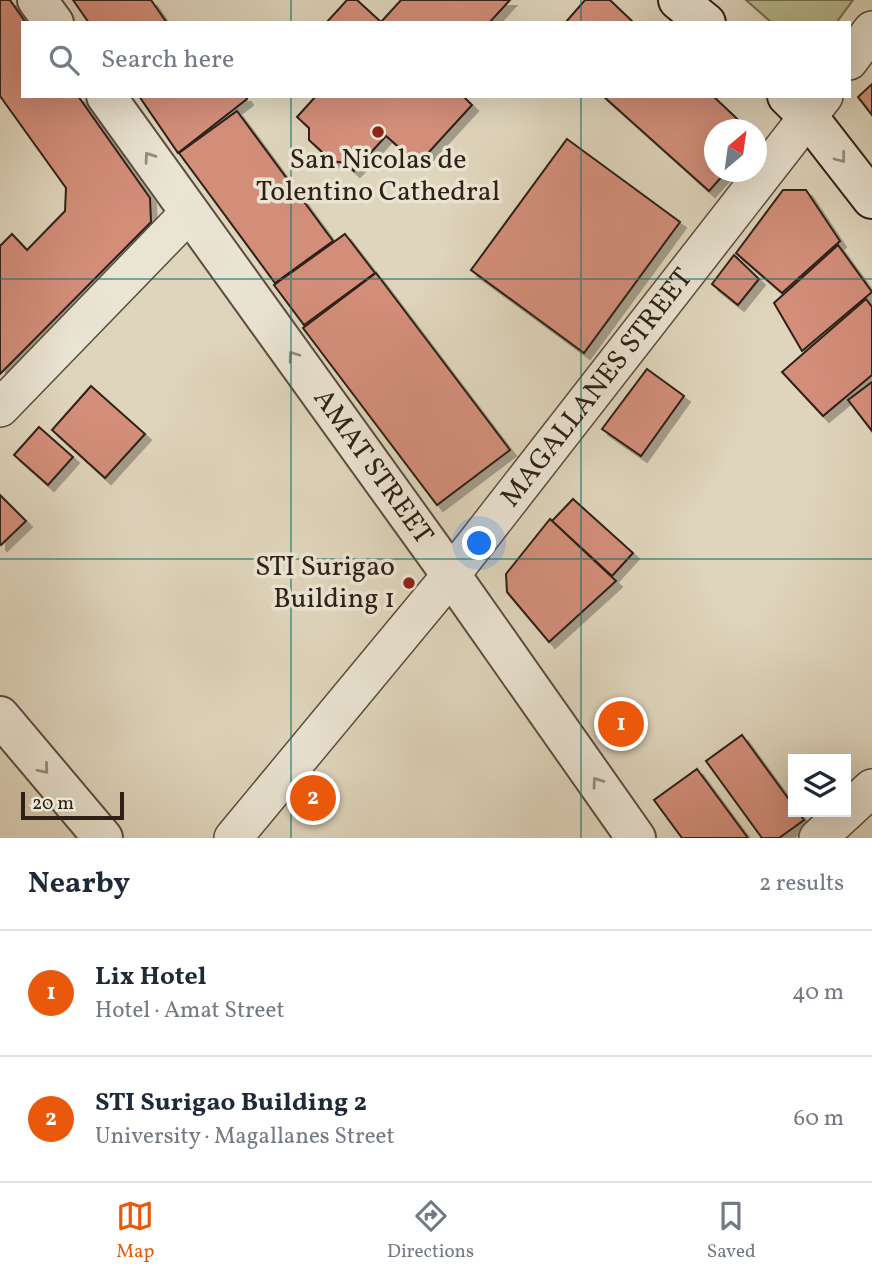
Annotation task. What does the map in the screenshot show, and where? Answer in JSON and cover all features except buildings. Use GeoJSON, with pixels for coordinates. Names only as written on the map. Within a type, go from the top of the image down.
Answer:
{"type":"FeatureCollection","features":[{"type":"Feature","properties":{"kind":"street"},"geometry":{"type":"LineString","coordinates":[[37,0],[53,21]]}},
{"type":"Feature","properties":{"kind":"street"},"geometry":{"type":"LineString","coordinates":[[678,0],[704,21]]}},
{"type":"Feature","properties":{"kind":"street"},"geometry":{"type":"LineString","coordinates":[[851,58],[872,30]]}},
{"type":"Feature","properties":{"kind":"street","name":"AMAT STREET"},"geometry":{"type":"LineString","coordinates":[[107,98],[451,575],[636,838]]}},
{"type":"Feature","properties":{"kind":"street"},"geometry":{"type":"LineString","coordinates":[[806,103],[872,200]]}},
{"type":"Feature","properties":{"kind":"street","name":"MAGALLANES STREET"},"geometry":{"type":"LineString","coordinates":[[233,838],[451,575],[806,103]]}},
{"type":"Feature","properties":{"kind":"street"},"geometry":{"type":"LineString","coordinates":[[0,408],[189,212]]}},
{"type":"Feature","properties":{"kind":"street"},"geometry":{"type":"LineString","coordinates":[[0,716],[103,838]]}},
{"type":"Feature","properties":{"kind":"street"},"geometry":{"type":"LineString","coordinates":[[818,838],[872,788]]}},
{"type":"Feature","properties":{"kind":"green space"},"geometry":{"type":"Polygon","coordinates":[[[746,0],[853,0],[837,21],[770,21],[746,0]]]}},
{"type":"Feature","properties":{"kind":"place","name":"San Nicolas de Tolentino Cathedral"},"geometry":{"type":"Point","coordinates":[378,132]}},
{"type":"Feature","properties":{"kind":"place","name":"STI Surigao Building 1"},"geometry":{"type":"Point","coordinates":[409,583]}},
{"type":"Feature","properties":{"kind":"place","name":"Lix Hotel"},"geometry":{"type":"Point","coordinates":[621,724]}},
{"type":"Feature","properties":{"kind":"place","name":"STI Surigao Building 2"},"geometry":{"type":"Point","coordinates":[313,798]}}]}
